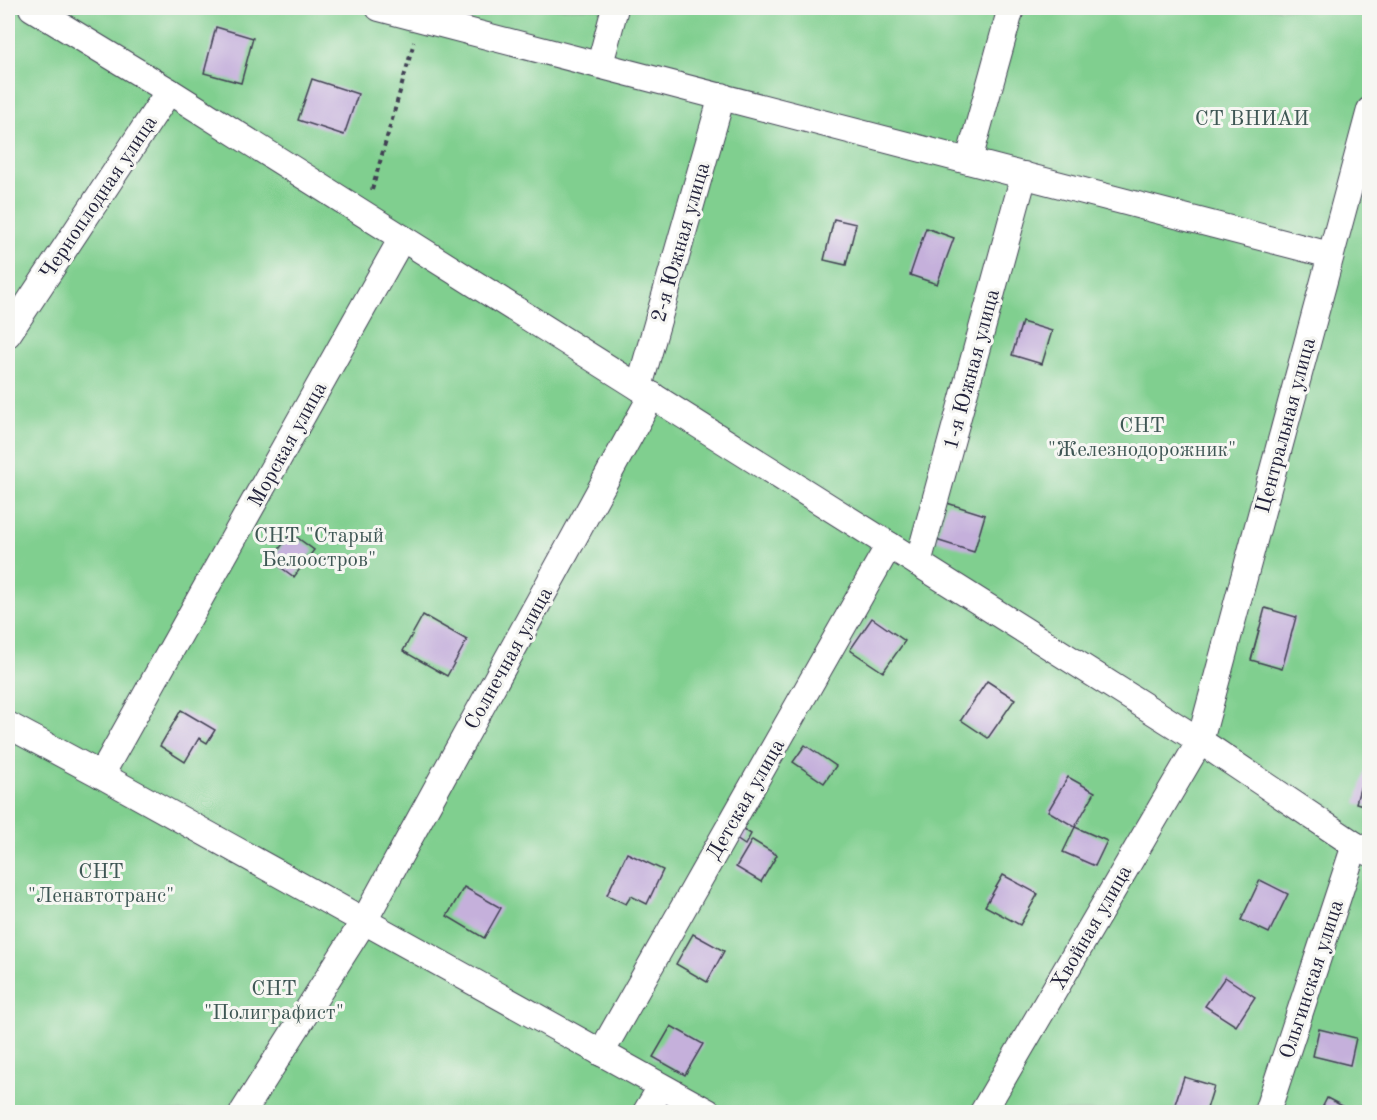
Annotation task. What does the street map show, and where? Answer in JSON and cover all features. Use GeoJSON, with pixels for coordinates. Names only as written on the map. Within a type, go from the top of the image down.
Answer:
{"type":"FeatureCollection","features":[{"type":"Feature","properties":{"kind":"street"},"geometry":{"type":"LineString","coordinates":[[32,8],[366,214],[1200,741],[1362,849]]}},
{"type":"Feature","properties":{"kind":"street"},"geometry":{"type":"LineString","coordinates":[[379,8],[1330,255]]}},
{"type":"Feature","properties":{"kind":"street"},"geometry":{"type":"LineString","coordinates":[[600,64],[615,8]]}},
{"type":"Feature","properties":{"kind":"street"},"geometry":{"type":"LineString","coordinates":[[969,160],[1011,8]]}},
{"type":"Feature","properties":{"kind":"street","name":"Черноплодная улица"},"geometry":{"type":"LineString","coordinates":[[8,334],[169,91]]}},
{"type":"Feature","properties":{"kind":"street","name":"2-я Южная улица"},"geometry":{"type":"LineString","coordinates":[[646,391],[722,96]]}},
{"type":"Feature","properties":{"kind":"street","name":"Центральная улица"},"geometry":{"type":"LineString","coordinates":[[1200,741],[1370,110]]}},
{"type":"Feature","properties":{"kind":"street","name":"1-я Южная улица"},"geometry":{"type":"LineString","coordinates":[[918,563],[1024,175]]}},
{"type":"Feature","properties":{"kind":"street","name":"Морская улица"},"geometry":{"type":"LineString","coordinates":[[100,775],[402,238]]}},
{"type":"Feature","properties":{"kind":"street","name":"Солнечная улица"},"geometry":{"type":"LineString","coordinates":[[243,1113],[363,921],[646,391]]}},
{"type":"Feature","properties":{"kind":"street","name":"Детская улица"},"geometry":{"type":"LineString","coordinates":[[601,1053],[889,545]]}},
{"type":"Feature","properties":{"kind":"street"},"geometry":{"type":"LineString","coordinates":[[8,725],[708,1113]]}},
{"type":"Feature","properties":{"kind":"street","name":"Хвойная улица"},"geometry":{"type":"LineString","coordinates":[[983,1113],[1200,741]]}},
{"type":"Feature","properties":{"kind":"street","name":"Ольгинская улица"},"geometry":{"type":"LineString","coordinates":[[1267,1113],[1362,849]]}},
{"type":"Feature","properties":{"kind":"street"},"geometry":{"type":"LineString","coordinates":[[646,1113],[661,1087]]}},
{"type":"Feature","properties":{"kind":"path"},"geometry":{"type":"LineString","coordinates":[[366,214],[420,18]]}},
{"type":"Feature","properties":{"kind":"green space"},"geometry":{"type":"Polygon","coordinates":[[[8,8],[1369,8],[1369,1112],[8,1112],[8,8]]]}},
{"type":"Feature","properties":{"kind":"building"},"geometry":{"type":"Polygon","coordinates":[[[216,27],[253,38],[241,83],[204,73],[216,27]]]}},
{"type":"Feature","properties":{"kind":"building"},"geometry":{"type":"Polygon","coordinates":[[[312,79],[358,94],[344,135],[298,120],[312,79]]]}},
{"type":"Feature","properties":{"kind":"building"},"geometry":{"type":"Polygon","coordinates":[[[834,219],[856,224],[846,265],[824,260],[834,219]]]}},
{"type":"Feature","properties":{"kind":"building"},"geometry":{"type":"Polygon","coordinates":[[[926,228],[954,238],[937,284],[910,275],[926,228]]]}},
{"type":"Feature","properties":{"kind":"building"},"geometry":{"type":"Polygon","coordinates":[[[1022,322],[1052,331],[1042,364],[1012,355],[1022,322]]]}},
{"type":"Feature","properties":{"kind":"building"},"geometry":{"type":"Polygon","coordinates":[[[947,503],[985,515],[974,552],[936,540],[947,503]]]}},
{"type":"Feature","properties":{"kind":"building"},"geometry":{"type":"Polygon","coordinates":[[[291,533],[314,550],[294,577],[271,560],[291,533]]]}},
{"type":"Feature","properties":{"kind":"building"},"geometry":{"type":"Polygon","coordinates":[[[1265,608],[1296,617],[1282,669],[1251,660],[1265,608]]]}},
{"type":"Feature","properties":{"kind":"building"},"geometry":{"type":"Polygon","coordinates":[[[423,615],[467,640],[447,676],[403,651],[423,615]]]}},
{"type":"Feature","properties":{"kind":"building"},"geometry":{"type":"Polygon","coordinates":[[[872,618],[905,641],[883,672],[850,650],[872,618]]]}},
{"type":"Feature","properties":{"kind":"building"},"geometry":{"type":"Polygon","coordinates":[[[987,681],[1015,699],[988,738],[961,720],[987,681]]]}},
{"type":"Feature","properties":{"kind":"building"},"geometry":{"type":"Polygon","coordinates":[[[181,710],[215,730],[207,743],[199,738],[185,762],[160,746],[181,710]]]}},
{"type":"Feature","properties":{"kind":"building"},"geometry":{"type":"Polygon","coordinates":[[[805,745],[836,766],[824,783],[793,762],[805,745]]]}},
{"type":"Feature","properties":{"kind":"building"},"geometry":{"type":"Polygon","coordinates":[[[1370,756],[1370,807],[1356,803],[1370,756]]]}},
{"type":"Feature","properties":{"kind":"building"},"geometry":{"type":"Polygon","coordinates":[[[1068,777],[1095,792],[1075,827],[1048,811],[1068,777]]]}},
{"type":"Feature","properties":{"kind":"building"},"geometry":{"type":"Polygon","coordinates":[[[737,825],[751,834],[745,845],[730,835],[737,825]]]}},
{"type":"Feature","properties":{"kind":"building"},"geometry":{"type":"Polygon","coordinates":[[[1075,827],[1107,841],[1095,866],[1063,852],[1075,827]]]}},
{"type":"Feature","properties":{"kind":"building"},"geometry":{"type":"Polygon","coordinates":[[[752,840],[777,855],[761,882],[736,867],[752,840]]]}},
{"type":"Feature","properties":{"kind":"building"},"geometry":{"type":"Polygon","coordinates":[[[627,853],[663,870],[647,904],[631,896],[626,904],[607,895],[627,853]]]}},
{"type":"Feature","properties":{"kind":"building"},"geometry":{"type":"Polygon","coordinates":[[[1003,875],[1038,894],[1020,925],[985,906],[1003,875]]]}},
{"type":"Feature","properties":{"kind":"building"},"geometry":{"type":"Polygon","coordinates":[[[1260,880],[1288,894],[1269,933],[1241,920],[1260,880]]]}},
{"type":"Feature","properties":{"kind":"building"},"geometry":{"type":"Polygon","coordinates":[[[464,887],[501,908],[484,938],[447,916],[464,887]]]}},
{"type":"Feature","properties":{"kind":"building"},"geometry":{"type":"Polygon","coordinates":[[[693,934],[724,951],[707,982],[676,964],[693,934]]]}},
{"type":"Feature","properties":{"kind":"building"},"geometry":{"type":"Polygon","coordinates":[[[1225,977],[1255,997],[1236,1026],[1205,1006],[1225,977]]]}},
{"type":"Feature","properties":{"kind":"building"},"geometry":{"type":"Polygon","coordinates":[[[671,1026],[703,1044],[685,1075],[653,1057],[671,1026]]]}},
{"type":"Feature","properties":{"kind":"building"},"geometry":{"type":"Polygon","coordinates":[[[1319,1029],[1356,1038],[1350,1065],[1313,1056],[1319,1029]]]}},
{"type":"Feature","properties":{"kind":"building"},"geometry":{"type":"Polygon","coordinates":[[[1184,1077],[1214,1086],[1206,1112],[1194,1112],[1174,1107],[1184,1077]]]}},
{"type":"Feature","properties":{"kind":"building"},"geometry":{"type":"Polygon","coordinates":[[[1327,1098],[1354,1112],[1320,1112],[1327,1098]]]}},
{"type":"Feature","properties":{"kind":"park label","name":"СТ ВНИАИ"},"geometry":{"type":"Point","coordinates":[1252,118]}},
{"type":"Feature","properties":{"kind":"park label","name":"СНТ \"Железнодорожник\""},"geometry":{"type":"Point","coordinates":[1142,437]}},
{"type":"Feature","properties":{"kind":"park label","name":"СНТ \"Старый Белоостров\""},"geometry":{"type":"Point","coordinates":[319,547]}},
{"type":"Feature","properties":{"kind":"park label","name":"СНТ \"Ленавтотранс\""},"geometry":{"type":"Point","coordinates":[101,883]}},
{"type":"Feature","properties":{"kind":"park label","name":"СНТ \"Полиграфист\""},"geometry":{"type":"Point","coordinates":[274,1000]}}]}
